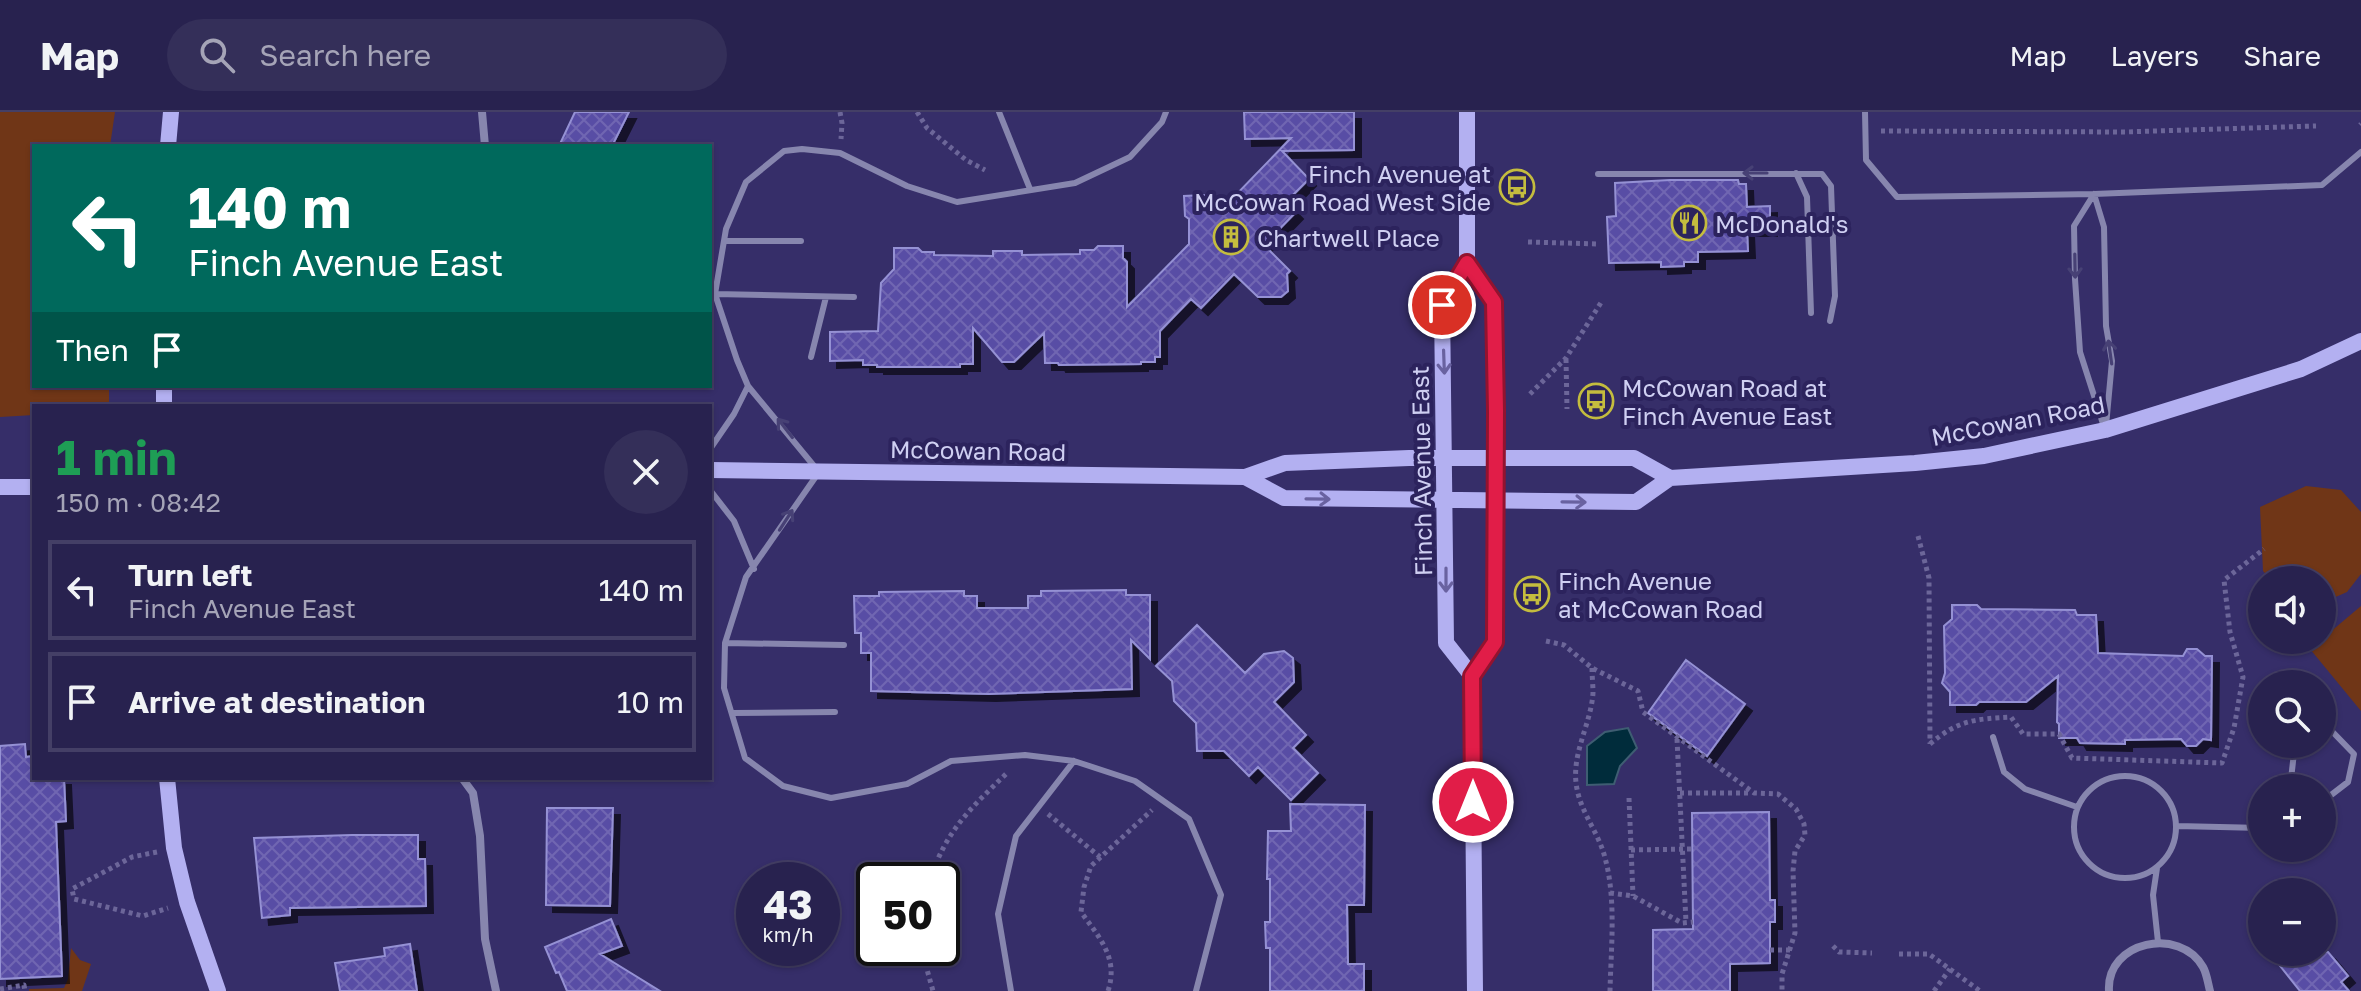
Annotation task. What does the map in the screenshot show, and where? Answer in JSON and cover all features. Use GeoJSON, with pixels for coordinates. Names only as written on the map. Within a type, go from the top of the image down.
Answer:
{"type":"FeatureCollection","features":[{"type":"Feature","properties":{"kind":"main road"},"geometry":{"type":"LineString","coordinates":[[168,144],[171,112]]}},
{"type":"Feature","properties":{"kind":"main road"},"geometry":{"type":"LineString","coordinates":[[1467,112],[1467,263],[1494,302],[1496,501],[1495,642],[1472,676],[1475,991]]}},
{"type":"Feature","properties":{"kind":"main road","name":"Finch Avenue East"},"geometry":{"type":"LineString","coordinates":[[1467,263],[1442,305],[1446,643],[1472,676]]}},
{"type":"Feature","properties":{"kind":"main road","name":"McCowan Road"},"geometry":{"type":"LineString","coordinates":[[1245,477],[1284,498],[1636,502],[1670,478],[1970,457],[2105,430],[2301,369],[2361,341]]}},
{"type":"Feature","properties":{"kind":"main road","name":"McCowan Road"},"geometry":{"type":"LineString","coordinates":[[712,470],[1245,477],[1285,463],[1634,458],[1670,478]]}},
{"type":"Feature","properties":{"kind":"main road"},"geometry":{"type":"LineString","coordinates":[[0,487],[32,487]]}},
{"type":"Feature","properties":{"kind":"main road"},"geometry":{"type":"LineString","coordinates":[[167,780],[174,848],[187,902],[217,991]]}},
{"type":"Feature","properties":{"kind":"street"},"geometry":{"type":"LineString","coordinates":[[482,112],[485,144]]}},
{"type":"Feature","properties":{"kind":"street"},"geometry":{"type":"LineString","coordinates":[[463,780],[473,793],[480,836],[485,939],[496,991]]}},
{"type":"Feature","properties":{"kind":"street"},"geometry":{"type":"LineString","coordinates":[[2109,991],[2114,968],[2125,954],[2140,945],[2158,942],[2183,948],[2203,966],[2210,991]]}},
{"type":"Feature","properties":{"kind":"lane"},"geometry":{"type":"LineString","coordinates":[[999,112],[1030,189]]}},
{"type":"Feature","properties":{"kind":"lane"},"geometry":{"type":"LineString","coordinates":[[1166,112],[1162,122],[1130,157],[1075,183],[957,202],[907,186],[840,153],[802,149],[784,151],[746,182],[726,229],[715,294],[748,386],[819,472],[746,577],[725,643],[724,688],[745,758],[783,786],[831,798],[907,784],[951,761],[1025,755],[1074,761],[1135,781],[1189,819],[1221,895],[1196,991]]}},
{"type":"Feature","properties":{"kind":"lane"},"geometry":{"type":"LineString","coordinates":[[1865,112],[1866,160],[1897,197],[2094,194],[2322,185],[2361,152]]}},
{"type":"Feature","properties":{"kind":"lane"},"geometry":{"type":"LineString","coordinates":[[1796,173],[1807,197],[1811,313]]}},
{"type":"Feature","properties":{"kind":"lane"},"geometry":{"type":"LineString","coordinates":[[1598,174],[1822,174],[1831,186],[1835,296],[1830,321]]}},
{"type":"Feature","properties":{"kind":"lane"},"geometry":{"type":"LineString","coordinates":[[2094,194],[2104,227],[2106,326],[2112,361],[2105,430]]}},
{"type":"Feature","properties":{"kind":"lane"},"geometry":{"type":"LineString","coordinates":[[2094,194],[2074,226],[2075,279],[2080,352],[2105,430]]}},
{"type":"Feature","properties":{"kind":"lane"},"geometry":{"type":"LineString","coordinates":[[724,241],[801,241]]}},
{"type":"Feature","properties":{"kind":"lane"},"geometry":{"type":"LineString","coordinates":[[715,294],[854,297]]}},
{"type":"Feature","properties":{"kind":"lane"},"geometry":{"type":"LineString","coordinates":[[811,357],[826,297]]}},
{"type":"Feature","properties":{"kind":"lane"},"geometry":{"type":"LineString","coordinates":[[712,446],[748,386]]}},
{"type":"Feature","properties":{"kind":"lane"},"geometry":{"type":"LineString","coordinates":[[712,493],[734,521],[754,569]]}},
{"type":"Feature","properties":{"kind":"lane"},"geometry":{"type":"LineString","coordinates":[[725,643],[844,645]]}},
{"type":"Feature","properties":{"kind":"lane"},"geometry":{"type":"LineString","coordinates":[[733,713],[835,712]]}},
{"type":"Feature","properties":{"kind":"lane"},"geometry":{"type":"LineString","coordinates":[[2336,735],[2354,754],[2348,782],[2336,791]]}},
{"type":"Feature","properties":{"kind":"lane"},"geometry":{"type":"LineString","coordinates":[[1993,737],[2004,772],[2025,789],[2077,807]]}},
{"type":"Feature","properties":{"kind":"lane"},"geometry":{"type":"LineString","coordinates":[[1011,991],[998,914],[1016,836],[1074,761]]}},
{"type":"Feature","properties":{"kind":"lane"},"geometry":{"type":"LineString","coordinates":[[2125,775],[2144,779],[2161,790],[2172,806],[2177,826],[2172,850],[2157,868],[2142,876],[2125,879],[2109,877],[2093,869],[2082,857],[2075,841],[2073,824],[2077,807],[2088,790],[2105,779],[2125,775]]}},
{"type":"Feature","properties":{"kind":"lane"},"geometry":{"type":"LineString","coordinates":[[2177,826],[2248,828]]}},
{"type":"Feature","properties":{"kind":"lane"},"geometry":{"type":"LineString","coordinates":[[2157,868],[2153,895],[2158,942]]}},
{"type":"Feature","properties":{"kind":"path"},"geometry":{"type":"LineString","coordinates":[[840,112],[840,153]]}},
{"type":"Feature","properties":{"kind":"path"},"geometry":{"type":"LineString","coordinates":[[917,112],[927,128],[966,160],[985,170]]}},
{"type":"Feature","properties":{"kind":"path"},"geometry":{"type":"LineString","coordinates":[[1865,128],[1874,131],[2125,132],[2316,126]]}},
{"type":"Feature","properties":{"kind":"path"},"geometry":{"type":"LineString","coordinates":[[1528,242],[1600,244]]}},
{"type":"Feature","properties":{"kind":"path"},"geometry":{"type":"LineString","coordinates":[[1530,394],[1566,358],[1602,301]]}},
{"type":"Feature","properties":{"kind":"path"},"geometry":{"type":"LineString","coordinates":[[1566,358],[1567,409]]}},
{"type":"Feature","properties":{"kind":"path"},"geometry":{"type":"LineString","coordinates":[[1918,536],[1929,578],[1930,744]]}},
{"type":"Feature","properties":{"kind":"path"},"geometry":{"type":"LineString","coordinates":[[2059,734],[2072,758],[2222,763],[2234,728],[2243,677],[2230,632],[2224,580],[2264,549]]}},
{"type":"Feature","properties":{"kind":"path"},"geometry":{"type":"LineString","coordinates":[[1546,641],[1564,645],[1592,668],[1638,691],[1643,712],[1754,793]]}},
{"type":"Feature","properties":{"kind":"path"},"geometry":{"type":"LineString","coordinates":[[1592,668],[1593,694],[1576,771],[1577,788],[1603,851],[1610,893],[1610,991]]}},
{"type":"Feature","properties":{"kind":"path"},"geometry":{"type":"LineString","coordinates":[[1610,893],[1633,896],[1682,923],[1690,922],[1677,738]]}},
{"type":"Feature","properties":{"kind":"path"},"geometry":{"type":"LineString","coordinates":[[936,862],[961,819],[1025,755]]}},
{"type":"Feature","properties":{"kind":"path"},"geometry":{"type":"LineString","coordinates":[[1680,793],[1778,794],[1796,809],[1804,824],[1805,835],[1795,851],[1795,933],[1782,974],[1782,991]]}},
{"type":"Feature","properties":{"kind":"path"},"geometry":{"type":"LineString","coordinates":[[1629,798],[1633,896]]}},
{"type":"Feature","properties":{"kind":"path"},"geometry":{"type":"LineString","coordinates":[[1108,991],[1112,962],[1106,946],[1081,912],[1084,887],[1091,866],[1148,814],[1160,799]]}},
{"type":"Feature","properties":{"kind":"path"},"geometry":{"type":"LineString","coordinates":[[1038,806],[1100,857]]}},
{"type":"Feature","properties":{"kind":"path"},"geometry":{"type":"LineString","coordinates":[[174,848],[132,857],[102,872],[72,889],[74,899],[143,916],[187,902]]}},
{"type":"Feature","properties":{"kind":"path"},"geometry":{"type":"LineString","coordinates":[[1631,850],[1692,849]]}},
{"type":"Feature","properties":{"kind":"path"},"geometry":{"type":"LineString","coordinates":[[1833,946],[1839,952],[1872,953]]}},
{"type":"Feature","properties":{"kind":"path"},"geometry":{"type":"LineString","coordinates":[[1770,950],[1791,950]]}},
{"type":"Feature","properties":{"kind":"path"},"geometry":{"type":"LineString","coordinates":[[1899,954],[1929,954],[1980,991]]}},
{"type":"Feature","properties":{"kind":"path"},"geometry":{"type":"LineString","coordinates":[[926,966],[933,991]]}},
{"type":"Feature","properties":{"kind":"path"},"geometry":{"type":"LineString","coordinates":[[1934,991],[1950,969]]}},
{"type":"Feature","properties":{"kind":"path"},"geometry":{"type":"LineString","coordinates":[[0,989],[24,985],[25,991]]}},
{"type":"Feature","properties":{"kind":"shaded area"},"geometry":{"type":"Polygon","coordinates":[[[0,112],[115,112],[110,144],[32,144],[32,388],[109,388],[109,404],[32,404],[32,415],[0,417],[0,112]]]}},
{"type":"Feature","properties":{"kind":"shaded area"},"geometry":{"type":"Polygon","coordinates":[[[2306,486],[2341,490],[2361,512],[2361,574],[2347,592],[2336,597],[2336,566],[2263,566],[2260,507],[2306,486]]]}},
{"type":"Feature","properties":{"kind":"shaded area"},"geometry":{"type":"Polygon","coordinates":[[[2361,606],[2361,711],[2336,681],[2336,670],[2327,670],[2314,654],[2336,654],[2336,627],[2361,606]]]}},
{"type":"Feature","properties":{"kind":"shaded area"},"geometry":{"type":"Polygon","coordinates":[[[71,948],[80,960],[91,964],[82,991],[29,991],[64,988],[71,948]]]}},
{"type":"Feature","properties":{"kind":"water"},"geometry":{"type":"Polygon","coordinates":[[[1628,728],[1637,748],[1620,766],[1614,784],[1587,785],[1587,746],[1605,732],[1628,728]]]}},
{"type":"Feature","properties":{"kind":"building"},"geometry":{"type":"Polygon","coordinates":[[[575,112],[629,112],[613,144],[560,144],[575,112]]]}},
{"type":"Feature","properties":{"kind":"building","name":"Chartwell Place"},"geometry":{"type":"Polygon","coordinates":[[[1244,112],[1354,112],[1354,150],[1282,151],[1309,179],[1286,202],[1296,212],[1264,245],[1290,271],[1287,274],[1288,291],[1281,297],[1258,297],[1234,274],[1201,308],[1191,299],[1160,331],[1160,357],[1155,357],[1155,362],[1141,364],[1045,363],[1044,333],[1014,362],[1002,362],[973,328],[973,364],[960,364],[960,367],[877,367],[863,365],[863,360],[830,361],[830,332],[878,331],[881,283],[894,269],[894,248],[918,248],[922,252],[934,252],[934,255],[993,256],[993,251],[1022,251],[1022,255],[1080,254],[1080,250],[1094,250],[1098,246],[1123,246],[1123,258],[1127,262],[1127,307],[1189,244],[1189,219],[1185,216],[1184,196],[1204,195],[1208,199],[1231,200],[1291,138],[1245,139],[1244,112]]]}},
{"type":"Feature","properties":{"kind":"building","name":"McDonald's"},"geometry":{"type":"Polygon","coordinates":[[[1738,180],[1739,184],[1746,184],[1747,207],[1770,206],[1770,229],[1747,229],[1748,251],[1698,252],[1698,262],[1684,262],[1684,266],[1661,267],[1661,262],[1609,263],[1607,217],[1616,216],[1615,183],[1738,180]]]}},
{"type":"Feature","properties":{"kind":"building"},"geometry":{"type":"Polygon","coordinates":[[[1126,590],[1126,595],[1150,595],[1150,659],[1131,640],[1132,689],[989,694],[871,691],[871,653],[861,653],[861,633],[855,633],[854,596],[879,596],[879,592],[964,591],[964,596],[977,596],[977,608],[1028,608],[1028,596],[1041,596],[1041,591],[1126,590]]]}},
{"type":"Feature","properties":{"kind":"building"},"geometry":{"type":"Polygon","coordinates":[[[1952,605],[1977,605],[1981,609],[2075,610],[2077,615],[2096,615],[2098,653],[2183,656],[2187,649],[2197,649],[2205,656],[2212,656],[2211,740],[2203,739],[2196,746],[2187,746],[2181,739],[2125,740],[2125,744],[2080,743],[2077,738],[2059,738],[2058,676],[2026,702],[1950,705],[1950,692],[1942,683],[1945,673],[1944,626],[1952,619],[1952,605]]]}},
{"type":"Feature","properties":{"kind":"building"},"geometry":{"type":"Polygon","coordinates":[[[1197,625],[1245,673],[1264,654],[1284,651],[1293,658],[1294,682],[1274,702],[1306,735],[1293,748],[1318,773],[1291,800],[1258,767],[1249,776],[1224,751],[1197,751],[1196,723],[1174,701],[1172,681],[1156,666],[1197,625]]]}},
{"type":"Feature","properties":{"kind":"building"},"geometry":{"type":"Polygon","coordinates":[[[1686,660],[1745,704],[1707,756],[1648,713],[1686,660]]]}},
{"type":"Feature","properties":{"kind":"building"},"geometry":{"type":"Polygon","coordinates":[[[25,744],[26,757],[32,756],[32,780],[64,780],[66,821],[56,822],[62,976],[0,979],[0,746],[25,744]]]}},
{"type":"Feature","properties":{"kind":"building"},"geometry":{"type":"Polygon","coordinates":[[[1290,804],[1365,805],[1364,905],[1347,905],[1348,964],[1364,964],[1364,991],[1270,991],[1270,948],[1266,948],[1265,922],[1270,922],[1268,831],[1291,831],[1290,804]]]}},
{"type":"Feature","properties":{"kind":"building"},"geometry":{"type":"Polygon","coordinates":[[[547,808],[613,808],[610,906],[546,905],[547,808]]]}},
{"type":"Feature","properties":{"kind":"building"},"geometry":{"type":"Polygon","coordinates":[[[1769,812],[1770,900],[1775,900],[1775,922],[1770,922],[1770,963],[1730,964],[1730,991],[1653,991],[1653,930],[1693,929],[1692,813],[1769,812]]]}},
{"type":"Feature","properties":{"kind":"building"},"geometry":{"type":"Polygon","coordinates":[[[418,835],[418,859],[425,859],[426,906],[290,908],[290,915],[262,918],[254,838],[418,835]]]}},
{"type":"Feature","properties":{"kind":"building"},"geometry":{"type":"Polygon","coordinates":[[[611,919],[622,946],[600,954],[660,991],[567,991],[545,947],[611,919]]]}},
{"type":"Feature","properties":{"kind":"building"},"geometry":{"type":"Polygon","coordinates":[[[410,944],[417,991],[340,991],[335,963],[385,956],[384,948],[410,944]]]}},
{"type":"Feature","properties":{"kind":"building"},"geometry":{"type":"Polygon","coordinates":[[[2336,962],[2348,976],[2341,982],[2349,991],[2300,991],[2280,966],[2336,966],[2336,962]]]}},
{"type":"Feature","properties":{"kind":"place","name":"Finch Avenue at McCowan Road West Side"},"geometry":{"type":"Point","coordinates":[1517,187]}},
{"type":"Feature","properties":{"kind":"place","name":"McDonald's"},"geometry":{"type":"Point","coordinates":[1689,223]}},
{"type":"Feature","properties":{"kind":"place","name":"Chartwell Place"},"geometry":{"type":"Point","coordinates":[1231,237]}},
{"type":"Feature","properties":{"kind":"place","name":"McCowan Road at Finch Avenue East"},"geometry":{"type":"Point","coordinates":[1596,401]}},
{"type":"Feature","properties":{"kind":"place","name":"Finch Avenue at McCowan Road"},"geometry":{"type":"Point","coordinates":[1532,594]}},
{"type":"Feature","properties":{"kind":"route"},"geometry":{"type":"LineString","coordinates":[[1442,305],[1467,263],[1494,302],[1495,642],[1472,676],[1473,802]]}}]}
